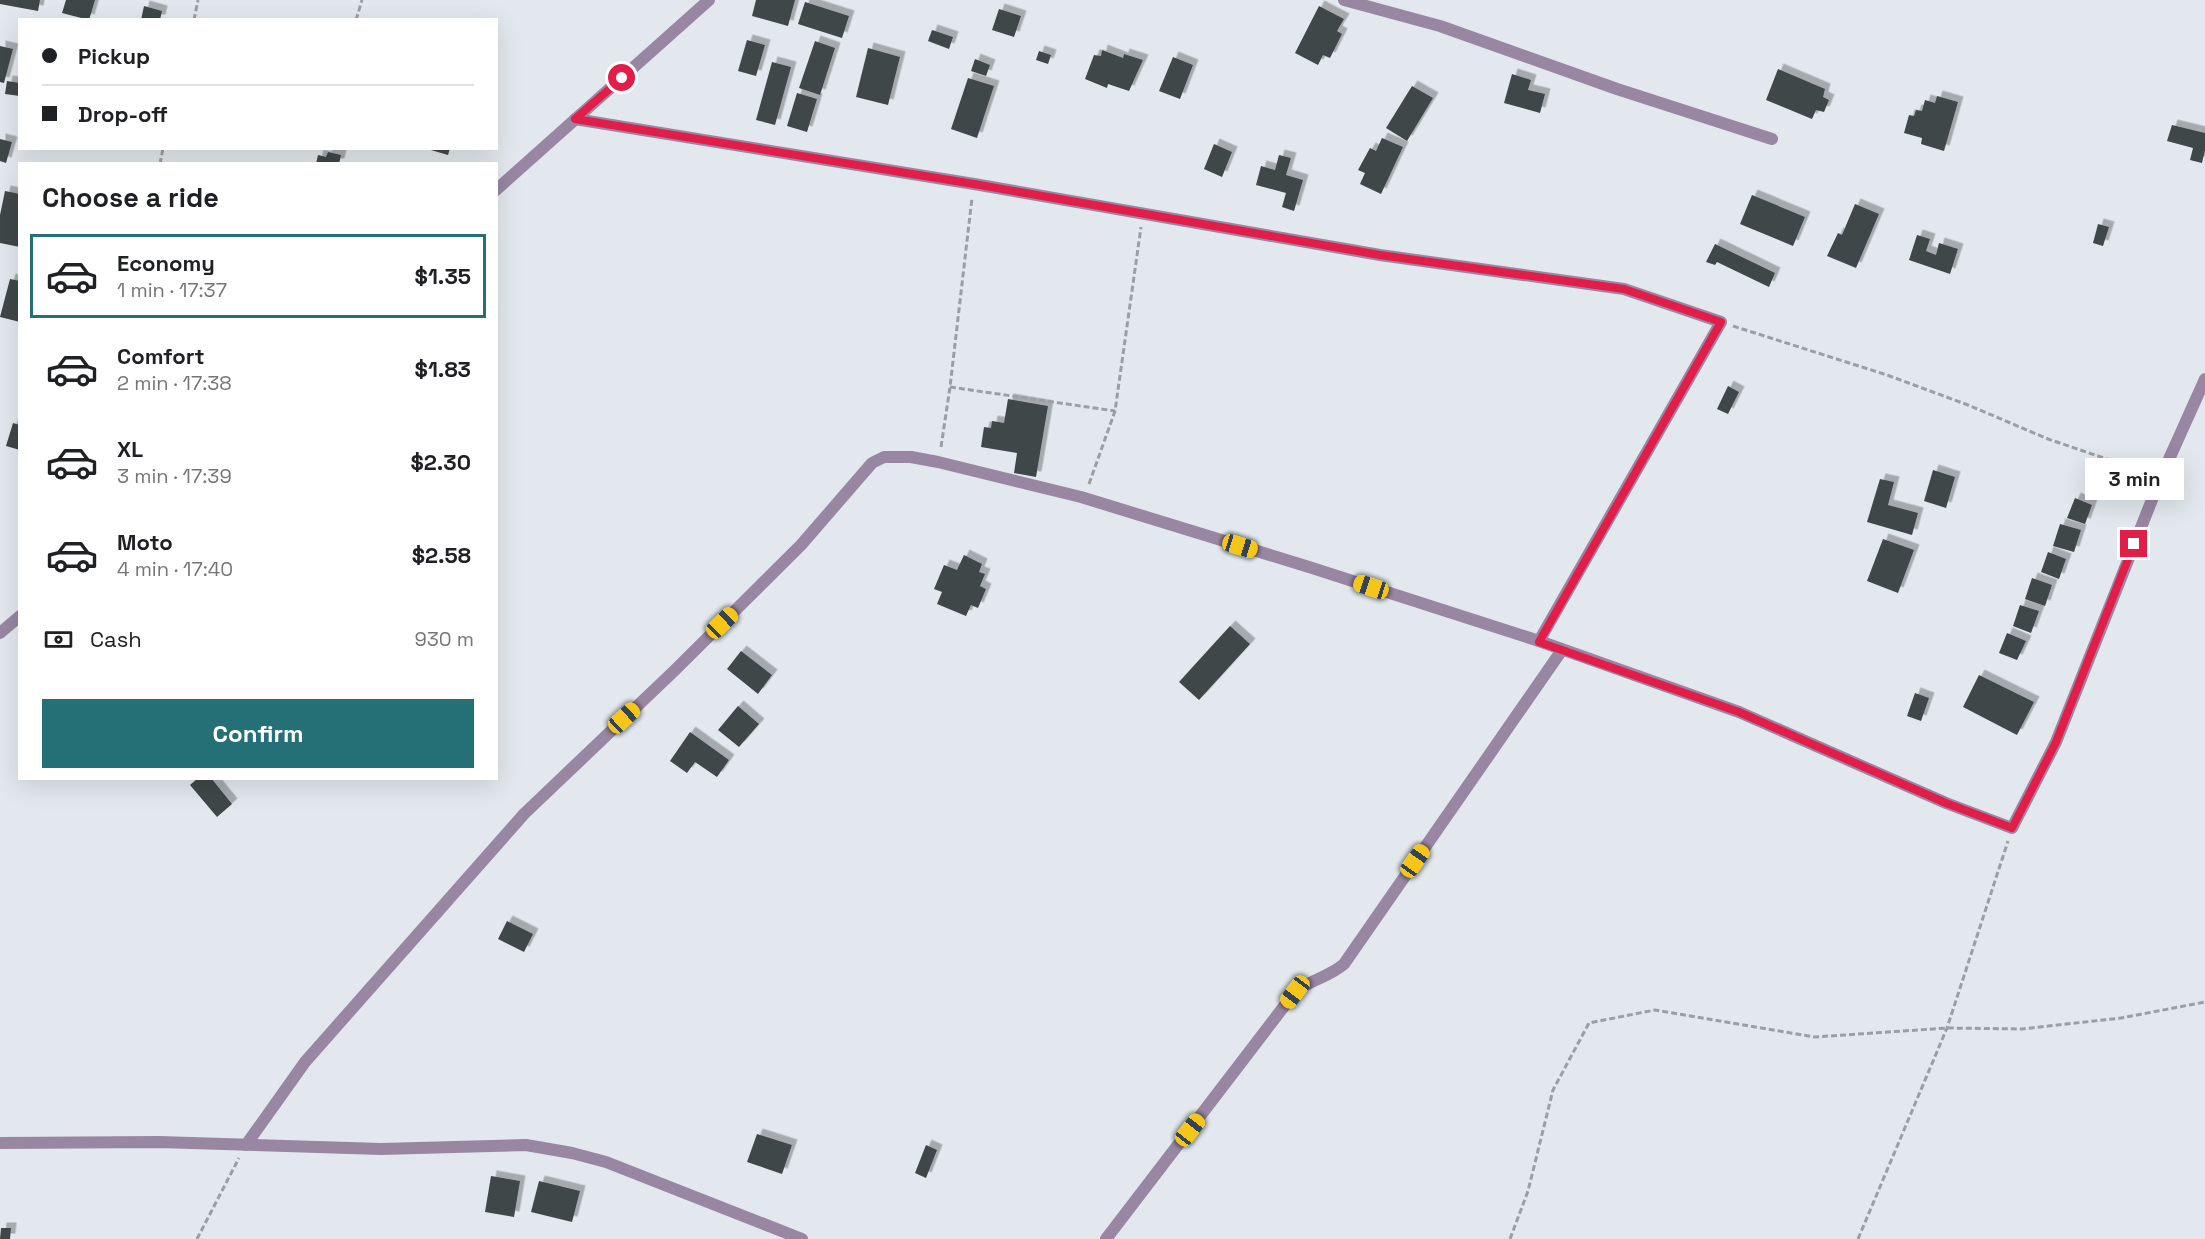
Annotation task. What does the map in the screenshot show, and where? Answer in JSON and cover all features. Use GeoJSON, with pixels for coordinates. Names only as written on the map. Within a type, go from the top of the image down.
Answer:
{"type":"FeatureCollection","features":[{"type":"Feature","properties":{"kind":"street"},"geometry":{"type":"LineString","coordinates":[[498,188],[709,0]]}},
{"type":"Feature","properties":{"kind":"street"},"geometry":{"type":"LineString","coordinates":[[1344,0],[1440,26],[1617,90],[1772,139]]}},
{"type":"Feature","properties":{"kind":"street"},"geometry":{"type":"LineString","coordinates":[[575,119],[974,184],[1380,255],[1624,289],[1721,322],[1539,642]]}},
{"type":"Feature","properties":{"kind":"street"},"geometry":{"type":"LineString","coordinates":[[246,1145],[305,1062],[524,814],[674,671],[801,545],[872,463],[884,457],[911,457],[938,462],[1081,497],[1539,642],[1739,712],[1946,803],[2012,828],[2056,742],[2161,477],[2205,380]]}},
{"type":"Feature","properties":{"kind":"street"},"geometry":{"type":"LineString","coordinates":[[0,633],[18,618]]}},
{"type":"Feature","properties":{"kind":"street"},"geometry":{"type":"LineString","coordinates":[[1106,1239],[1295,992],[1306,983],[1335,972],[1344,964],[1562,650]]}},
{"type":"Feature","properties":{"kind":"street"},"geometry":{"type":"LineString","coordinates":[[0,1143],[159,1142],[381,1149],[526,1145],[606,1162],[802,1239]]}},
{"type":"Feature","properties":{"kind":"path"},"geometry":{"type":"LineString","coordinates":[[194,18],[198,0]]}},
{"type":"Feature","properties":{"kind":"path"},"geometry":{"type":"LineString","coordinates":[[357,18],[362,0]]}},
{"type":"Feature","properties":{"kind":"path"},"geometry":{"type":"LineString","coordinates":[[938,462],[950,387],[974,184]]}},
{"type":"Feature","properties":{"kind":"path"},"geometry":{"type":"LineString","coordinates":[[1081,497],[1093,478],[1115,411],[1138,258],[1142,213]]}},
{"type":"Feature","properties":{"kind":"path"},"geometry":{"type":"LineString","coordinates":[[1721,322],[1887,375],[1968,405],[2048,439],[2161,477]]}},
{"type":"Feature","properties":{"kind":"path"},"geometry":{"type":"LineString","coordinates":[[950,387],[1115,411]]}},
{"type":"Feature","properties":{"kind":"path"},"geometry":{"type":"LineString","coordinates":[[1858,1239],[1947,1028],[2012,828]]}},
{"type":"Feature","properties":{"kind":"path"},"geometry":{"type":"LineString","coordinates":[[1510,1239],[1528,1191],[1553,1090],[1589,1023],[1655,1010],[1815,1037],[1947,1028],[2022,1029],[2121,1018],[2205,1002]]}},
{"type":"Feature","properties":{"kind":"path"},"geometry":{"type":"LineString","coordinates":[[197,1239],[246,1145]]}},
{"type":"Feature","properties":{"kind":"building"},"geometry":{"type":"Polygon","coordinates":[[[0,0],[40,0],[38,11],[0,4],[0,0]]]}},
{"type":"Feature","properties":{"kind":"building"},"geometry":{"type":"Polygon","coordinates":[[[66,0],[95,0],[90,18],[62,13],[66,0]]]}},
{"type":"Feature","properties":{"kind":"building"},"geometry":{"type":"Polygon","coordinates":[[[756,0],[795,0],[788,26],[752,16],[756,0]]]}},
{"type":"Feature","properties":{"kind":"building"},"geometry":{"type":"Polygon","coordinates":[[[805,2],[849,16],[842,38],[798,24],[805,2]]]}},
{"type":"Feature","properties":{"kind":"building"},"geometry":{"type":"Polygon","coordinates":[[[144,6],[162,11],[160,18],[141,18],[144,6]]]}},
{"type":"Feature","properties":{"kind":"building"},"geometry":{"type":"Polygon","coordinates":[[[1319,6],[1344,19],[1337,31],[1342,34],[1330,58],[1323,55],[1318,65],[1295,53],[1319,6]]]}},
{"type":"Feature","properties":{"kind":"building"},"geometry":{"type":"Polygon","coordinates":[[[999,9],[1021,16],[1014,37],[992,30],[999,9]]]}},
{"type":"Feature","properties":{"kind":"building"},"geometry":{"type":"Polygon","coordinates":[[[932,30],[953,37],[949,49],[928,41],[932,30]]]}},
{"type":"Feature","properties":{"kind":"building"},"geometry":{"type":"Polygon","coordinates":[[[747,40],[765,45],[756,76],[738,71],[747,40]]]}},
{"type":"Feature","properties":{"kind":"building"},"geometry":{"type":"Polygon","coordinates":[[[815,41],[835,48],[820,95],[799,88],[815,41]]]}},
{"type":"Feature","properties":{"kind":"building"},"geometry":{"type":"Polygon","coordinates":[[[0,46],[13,49],[4,83],[0,82],[0,46]]]}},
{"type":"Feature","properties":{"kind":"building"},"geometry":{"type":"Polygon","coordinates":[[[868,48],[900,57],[888,105],[856,97],[868,48]]]}},
{"type":"Feature","properties":{"kind":"building"},"geometry":{"type":"Polygon","coordinates":[[[1102,50],[1123,58],[1124,54],[1143,60],[1129,91],[1108,84],[1107,88],[1085,79],[1094,55],[1101,56],[1102,50]]]}},
{"type":"Feature","properties":{"kind":"building"},"geometry":{"type":"Polygon","coordinates":[[[1039,51],[1051,55],[1048,64],[1036,60],[1039,51]]]}},
{"type":"Feature","properties":{"kind":"building"},"geometry":{"type":"Polygon","coordinates":[[[1173,57],[1193,65],[1180,99],[1159,91],[1173,57]]]}},
{"type":"Feature","properties":{"kind":"building"},"geometry":{"type":"Polygon","coordinates":[[[975,59],[990,65],[986,76],[971,71],[975,59]]]}},
{"type":"Feature","properties":{"kind":"building"},"geometry":{"type":"Polygon","coordinates":[[[772,62],[791,67],[775,125],[756,120],[772,62]]]}},
{"type":"Feature","properties":{"kind":"building"},"geometry":{"type":"Polygon","coordinates":[[[1778,69],[1825,89],[1823,97],[1829,100],[1824,112],[1816,110],[1812,119],[1766,100],[1778,69]]]}},
{"type":"Feature","properties":{"kind":"building"},"geometry":{"type":"Polygon","coordinates":[[[1512,74],[1531,80],[1528,90],[1545,94],[1540,113],[1504,103],[1512,74]]]}},
{"type":"Feature","properties":{"kind":"building"},"geometry":{"type":"Polygon","coordinates":[[[968,78],[994,86],[977,138],[951,129],[968,78]]]}},
{"type":"Feature","properties":{"kind":"building"},"geometry":{"type":"Polygon","coordinates":[[[7,81],[18,83],[18,96],[5,94],[7,81]]]}},
{"type":"Feature","properties":{"kind":"building"},"geometry":{"type":"Polygon","coordinates":[[[1412,86],[1433,98],[1407,141],[1386,128],[1412,86]]]}},
{"type":"Feature","properties":{"kind":"building"},"geometry":{"type":"Polygon","coordinates":[[[797,93],[817,99],[807,132],[787,126],[797,93]]]}},
{"type":"Feature","properties":{"kind":"building"},"geometry":{"type":"Polygon","coordinates":[[[1937,96],[1958,102],[1944,151],[1921,144],[1922,138],[1904,133],[1909,115],[1914,116],[1916,110],[1922,111],[1925,100],[1935,103],[1937,96]]]}},
{"type":"Feature","properties":{"kind":"building"},"geometry":{"type":"Polygon","coordinates":[[[2172,125],[2205,133],[2202,163],[2190,160],[2193,148],[2167,141],[2172,125]]]}},
{"type":"Feature","properties":{"kind":"building"},"geometry":{"type":"Polygon","coordinates":[[[1382,138],[1403,147],[1381,194],[1360,184],[1365,173],[1358,170],[1370,148],[1376,151],[1382,138]]]}},
{"type":"Feature","properties":{"kind":"building"},"geometry":{"type":"Polygon","coordinates":[[[0,139],[12,142],[6,163],[0,161],[0,139]]]}},
{"type":"Feature","properties":{"kind":"building"},"geometry":{"type":"Polygon","coordinates":[[[1214,144],[1232,152],[1222,177],[1204,169],[1214,144]]]}},
{"type":"Feature","properties":{"kind":"building"},"geometry":{"type":"Polygon","coordinates":[[[431,150],[449,150],[448,155],[431,150]]]}},
{"type":"Feature","properties":{"kind":"building"},"geometry":{"type":"Polygon","coordinates":[[[328,152],[341,155],[339,162],[316,162],[318,155],[326,157],[328,152]]]}},
{"type":"Feature","properties":{"kind":"building"},"geometry":{"type":"Polygon","coordinates":[[[1279,155],[1291,158],[1286,175],[1303,180],[1294,211],[1282,207],[1286,193],[1256,185],[1261,166],[1275,170],[1279,155]]]}},
{"type":"Feature","properties":{"kind":"building"},"geometry":{"type":"Polygon","coordinates":[[[5,191],[18,194],[18,247],[0,243],[0,215],[5,191]]]}},
{"type":"Feature","properties":{"kind":"building"},"geometry":{"type":"Polygon","coordinates":[[[1752,195],[1805,217],[1793,246],[1740,224],[1752,195]]]}},
{"type":"Feature","properties":{"kind":"building"},"geometry":{"type":"Polygon","coordinates":[[[1855,204],[1879,214],[1856,268],[1827,256],[1838,233],[1842,235],[1855,204]]]}},
{"type":"Feature","properties":{"kind":"building"},"geometry":{"type":"Polygon","coordinates":[[[2098,224],[2109,227],[2103,246],[2093,243],[2098,224]]]}},
{"type":"Feature","properties":{"kind":"building"},"geometry":{"type":"Polygon","coordinates":[[[1917,235],[1930,239],[1926,251],[1936,255],[1939,243],[1958,249],[1950,274],[1909,260],[1917,235]]]}},
{"type":"Feature","properties":{"kind":"building"},"geometry":{"type":"Polygon","coordinates":[[[1715,244],[1775,273],[1769,287],[1717,262],[1715,265],[1706,262],[1715,244]]]}},
{"type":"Feature","properties":{"kind":"building"},"geometry":{"type":"Polygon","coordinates":[[[10,279],[18,281],[18,322],[0,317],[10,279]]]}},
{"type":"Feature","properties":{"kind":"building"},"geometry":{"type":"Polygon","coordinates":[[[1728,386],[1739,392],[1728,414],[1717,409],[1728,386]]]}},
{"type":"Feature","properties":{"kind":"building"},"geometry":{"type":"Polygon","coordinates":[[[1008,399],[1048,406],[1036,477],[1014,473],[1017,453],[981,447],[984,427],[991,428],[992,421],[1004,423],[1008,399]]]}},
{"type":"Feature","properties":{"kind":"building"},"geometry":{"type":"Polygon","coordinates":[[[13,423],[18,424],[18,449],[6,446],[13,423]]]}},
{"type":"Feature","properties":{"kind":"building"},"geometry":{"type":"Polygon","coordinates":[[[1933,470],[1955,477],[1946,508],[1924,501],[1933,470]]]}},
{"type":"Feature","properties":{"kind":"building"},"geometry":{"type":"Polygon","coordinates":[[[1880,479],[1894,482],[1888,505],[1918,513],[1912,535],[1867,522],[1880,479]]]}},
{"type":"Feature","properties":{"kind":"building"},"geometry":{"type":"Polygon","coordinates":[[[2075,498],[2092,505],[2085,524],[2067,518],[2075,498]]]}},
{"type":"Feature","properties":{"kind":"building"},"geometry":{"type":"Polygon","coordinates":[[[2060,524],[2081,530],[2074,552],[2053,546],[2060,524]]]}},
{"type":"Feature","properties":{"kind":"building"},"geometry":{"type":"Polygon","coordinates":[[[1883,539],[1914,550],[1898,593],[1867,581],[1883,539]]]}},
{"type":"Feature","properties":{"kind":"building"},"geometry":{"type":"Polygon","coordinates":[[[2048,552],[2066,559],[2059,579],[2041,572],[2048,552]]]}},
{"type":"Feature","properties":{"kind":"building"},"geometry":{"type":"Polygon","coordinates":[[[964,555],[982,564],[979,572],[985,574],[980,586],[986,589],[978,608],[971,605],[966,616],[937,604],[942,592],[934,589],[944,565],[957,570],[964,555]]]}},
{"type":"Feature","properties":{"kind":"building"},"geometry":{"type":"Polygon","coordinates":[[[2032,578],[2052,585],[2045,606],[2025,599],[2032,578]]]}},
{"type":"Feature","properties":{"kind":"building"},"geometry":{"type":"Polygon","coordinates":[[[2020,605],[2039,611],[2031,633],[2013,626],[2020,605]]]}},
{"type":"Feature","properties":{"kind":"building"},"geometry":{"type":"Polygon","coordinates":[[[1230,626],[1250,644],[1199,700],[1179,682],[1230,626]]]}},
{"type":"Feature","properties":{"kind":"building"},"geometry":{"type":"Polygon","coordinates":[[[2007,633],[2026,641],[2017,660],[1999,653],[2007,633]]]}},
{"type":"Feature","properties":{"kind":"building"},"geometry":{"type":"Polygon","coordinates":[[[741,651],[772,675],[758,694],[727,669],[741,651]]]}},
{"type":"Feature","properties":{"kind":"building"},"geometry":{"type":"Polygon","coordinates":[[[1979,675],[2034,702],[2017,735],[1963,707],[1979,675]]]}},
{"type":"Feature","properties":{"kind":"building"},"geometry":{"type":"Polygon","coordinates":[[[1915,693],[1929,698],[1921,721],[1907,716],[1915,693]]]}},
{"type":"Feature","properties":{"kind":"building"},"geometry":{"type":"Polygon","coordinates":[[[738,706],[759,724],[739,747],[718,730],[738,706]]]}},
{"type":"Feature","properties":{"kind":"building"},"geometry":{"type":"Polygon","coordinates":[[[690,732],[729,760],[717,777],[695,762],[687,773],[670,761],[690,732]]]}},
{"type":"Feature","properties":{"kind":"building"},"geometry":{"type":"Polygon","coordinates":[[[196,780],[213,780],[232,804],[217,817],[190,785],[196,780]]]}},
{"type":"Feature","properties":{"kind":"building"},"geometry":{"type":"Polygon","coordinates":[[[507,921],[533,934],[524,952],[498,939],[507,921]]]}},
{"type":"Feature","properties":{"kind":"building"},"geometry":{"type":"Polygon","coordinates":[[[757,1134],[792,1145],[782,1174],[747,1162],[757,1134]]]}},
{"type":"Feature","properties":{"kind":"building"},"geometry":{"type":"Polygon","coordinates":[[[926,1145],[937,1150],[926,1178],[915,1173],[926,1145]]]}},
{"type":"Feature","properties":{"kind":"building"},"geometry":{"type":"Polygon","coordinates":[[[491,1176],[520,1181],[514,1217],[485,1212],[491,1176]]]}},
{"type":"Feature","properties":{"kind":"building"},"geometry":{"type":"Polygon","coordinates":[[[539,1181],[580,1191],[572,1222],[531,1212],[539,1181]]]}},
{"type":"Feature","properties":{"kind":"building"},"geometry":{"type":"Polygon","coordinates":[[[1,1228],[11,1228],[10,1239],[0,1239],[1,1228]]]}},
{"type":"Feature","properties":{"kind":"route"},"geometry":{"type":"LineString","coordinates":[[622,78],[575,119],[974,184],[1380,255],[1624,289],[1721,322],[1539,642],[1739,712],[1946,803],[2012,828],[2056,742],[2134,544]]}}]}
